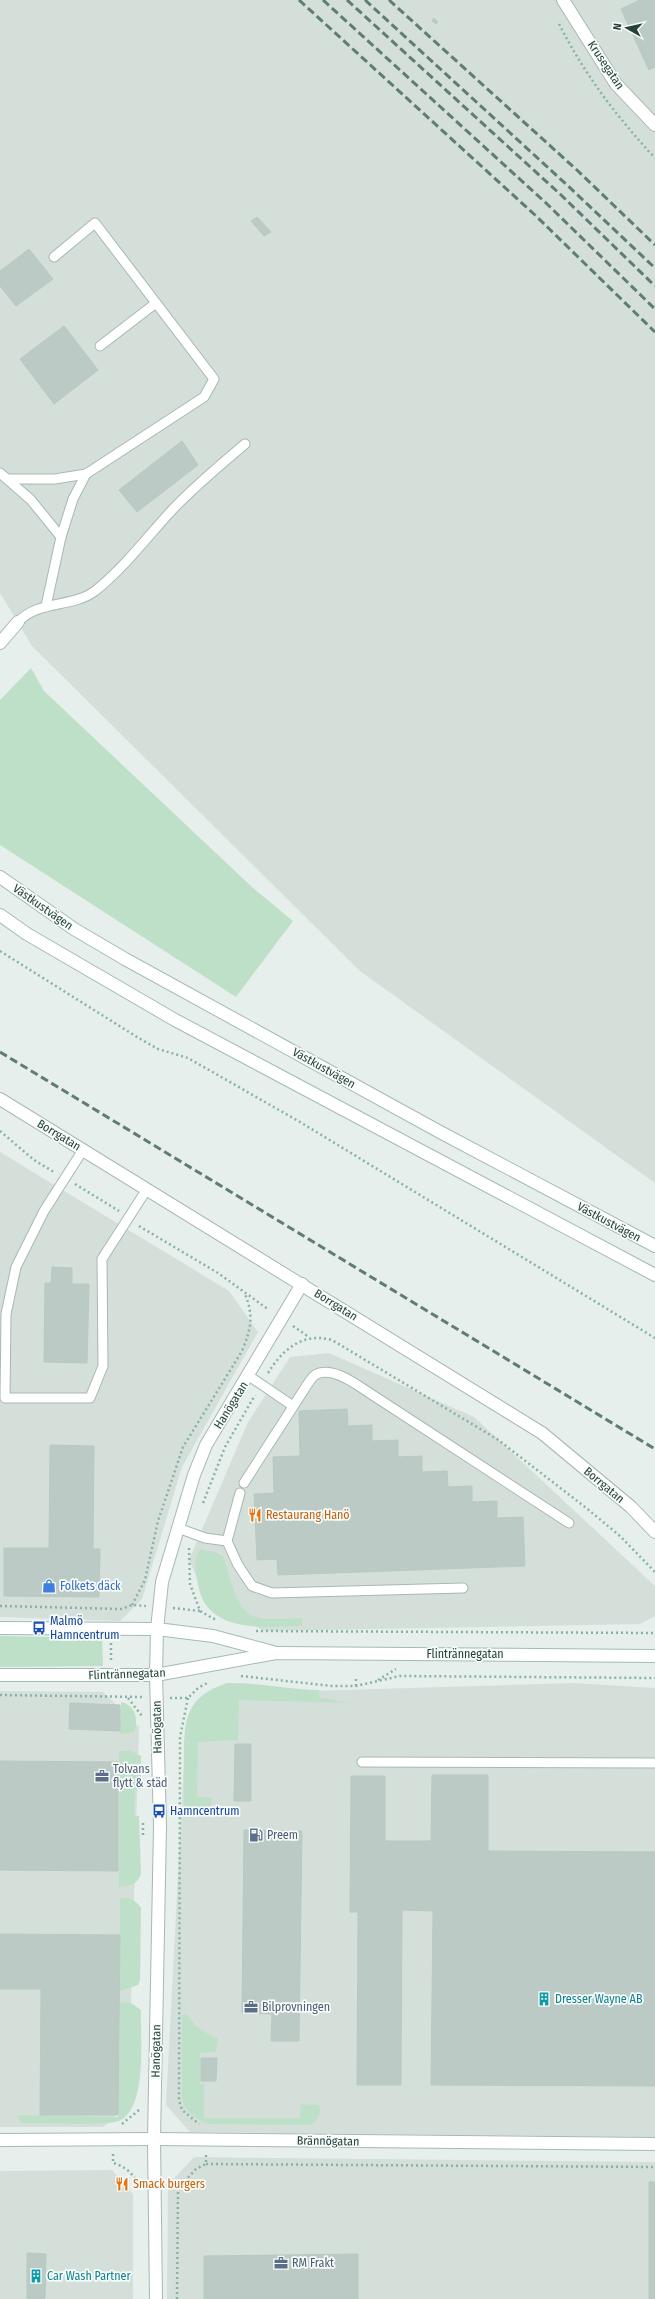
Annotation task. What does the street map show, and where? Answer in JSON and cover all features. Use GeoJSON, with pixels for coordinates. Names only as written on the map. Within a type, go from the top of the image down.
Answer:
{"type":"FeatureCollection","features":[{"type":"Feature","properties":{"kind":"street","name":"Krusegatan"},"geometry":{"type":"LineString","coordinates":[[563,0],[616,84],[655,126]]}},
{"type":"Feature","properties":{"kind":"street"},"geometry":{"type":"LineString","coordinates":[[0,643],[18,622]]}},
{"type":"Feature","properties":{"kind":"street","name":"Västkustvägen"},"geometry":{"type":"LineString","coordinates":[[0,877],[74,929],[125,959],[440,1132],[655,1246]]}},
{"type":"Feature","properties":{"kind":"street","name":"Västkustvägen"},"geometry":{"type":"LineString","coordinates":[[0,915],[28,934],[175,1020],[655,1275]]}},
{"type":"Feature","properties":{"kind":"street","name":"Borrgatan"},"geometry":{"type":"LineString","coordinates":[[0,1099],[302,1284],[542,1434],[631,1507],[655,1532]]}},
{"type":"Feature","properties":{"kind":"street","name":"Hanögatan"},"geometry":{"type":"LineString","coordinates":[[156,2299],[154,2139],[160,1826],[156,1676],[157,1629],[162,1582],[194,1475],[206,1445],[249,1376],[302,1284]]}},
{"type":"Feature","properties":{"kind":"street","name":"Flintrännegatan"},"geometry":{"type":"LineString","coordinates":[[0,1628],[157,1629],[213,1636],[276,1653]]}},
{"type":"Feature","properties":{"kind":"street","name":"Flintrännegatan"},"geometry":{"type":"LineString","coordinates":[[0,1676],[156,1676],[276,1653],[655,1656]]}},
{"type":"Feature","properties":{"kind":"street","name":"Brännögatan"},"geometry":{"type":"LineString","coordinates":[[0,2140],[154,2139],[655,2144]]}},
{"type":"Feature","properties":{"kind":"lane"},"geometry":{"type":"LineString","coordinates":[[9,480],[55,479],[86,474],[204,397],[214,379],[95,223],[54,257]]}},
{"type":"Feature","properties":{"kind":"lane"},"geometry":{"type":"LineString","coordinates":[[100,346],[156,302]]}},
{"type":"Feature","properties":{"kind":"lane"},"geometry":{"type":"LineString","coordinates":[[18,622],[24,615],[46,606],[62,604],[94,592],[137,552],[172,510],[204,478],[245,444]]}},
{"type":"Feature","properties":{"kind":"lane"},"geometry":{"type":"LineString","coordinates":[[0,473],[31,500],[62,537]]}},
{"type":"Feature","properties":{"kind":"lane"},"geometry":{"type":"LineString","coordinates":[[46,606],[62,537],[73,499],[86,474]]}},
{"type":"Feature","properties":{"kind":"lane"},"geometry":{"type":"LineString","coordinates":[[83,1150],[44,1211],[16,1267],[6,1314],[5,1398],[90,1398],[104,1366],[102,1259],[147,1189]]}},
{"type":"Feature","properties":{"kind":"lane"},"geometry":{"type":"LineString","coordinates":[[244,1484],[293,1406],[315,1375],[328,1372],[342,1376],[569,1523]]}},
{"type":"Feature","properties":{"kind":"lane"},"geometry":{"type":"LineString","coordinates":[[249,1376],[293,1406]]}},
{"type":"Feature","properties":{"kind":"lane"},"geometry":{"type":"LineString","coordinates":[[240,1493],[227,1541],[238,1565],[252,1586],[272,1593],[463,1588]]}},
{"type":"Feature","properties":{"kind":"lane"},"geometry":{"type":"LineString","coordinates":[[178,1528],[192,1534],[227,1541]]}},
{"type":"Feature","properties":{"kind":"lane"},"geometry":{"type":"LineString","coordinates":[[362,1762],[655,1763]]}},
{"type":"Feature","properties":{"kind":"path"},"geometry":{"type":"LineString","coordinates":[[0,951],[158,1049],[188,1058],[300,1122],[655,1338]]}},
{"type":"Feature","properties":{"kind":"path"},"geometry":{"type":"LineString","coordinates":[[201,1508],[225,1447],[276,1362],[300,1342],[314,1337],[332,1340],[497,1439],[620,1536],[655,1572]]}},
{"type":"Feature","properties":{"kind":"path"},"geometry":{"type":"LineString","coordinates":[[192,1534],[188,1552],[190,1584],[200,1611]]}},
{"type":"Feature","properties":{"kind":"path"},"geometry":{"type":"LineString","coordinates":[[0,1606],[121,1609],[132,1605],[200,1611],[214,1619]]}},
{"type":"Feature","properties":{"kind":"path"},"geometry":{"type":"LineString","coordinates":[[40,1606],[40,1611]]}},
{"type":"Feature","properties":{"kind":"path"},"geometry":{"type":"LineString","coordinates":[[111,1697],[112,1608]]}},
{"type":"Feature","properties":{"kind":"path"},"geometry":{"type":"LineString","coordinates":[[255,1630],[655,1633]]}},
{"type":"Feature","properties":{"kind":"path"},"geometry":{"type":"LineString","coordinates":[[239,1676],[308,1684],[356,1686],[400,1676],[655,1678]]}},
{"type":"Feature","properties":{"kind":"path"},"geometry":{"type":"LineString","coordinates":[[356,1677],[356,1686]]}},
{"type":"Feature","properties":{"kind":"path"},"geometry":{"type":"LineString","coordinates":[[0,1695],[127,1697],[143,1718]]}},
{"type":"Feature","properties":{"kind":"path"},"geometry":{"type":"LineString","coordinates":[[188,1698],[180,1737],[179,2100],[182,2110],[188,2117],[206,2127],[206,2164]]}},
{"type":"Feature","properties":{"kind":"path"},"geometry":{"type":"LineString","coordinates":[[143,1818],[143,1842]]}},
{"type":"Feature","properties":{"kind":"path"},"geometry":{"type":"LineString","coordinates":[[139,2188],[132,2174],[121,2165],[114,2163],[113,2126],[130,2120],[140,2108]]}},
{"type":"Feature","properties":{"kind":"path"},"geometry":{"type":"LineString","coordinates":[[177,2299],[178,2189],[196,2169],[206,2164],[655,2167]]}},
{"type":"Feature","properties":{"kind":"shaded area"},"geometry":{"type":"Polygon","coordinates":[[[0,0],[655,0],[655,1183],[360,971],[32,646],[0,593],[0,0]]]}},
{"type":"Feature","properties":{"kind":"shaded area"},"geometry":{"type":"Polygon","coordinates":[[[0,1152],[229,1291],[258,1332],[182,1467],[142,1599],[120,1621],[0,1617],[0,1152]]]}},
{"type":"Feature","properties":{"kind":"shaded area"},"geometry":{"type":"Polygon","coordinates":[[[329,1353],[474,1417],[655,1586],[655,1616],[640,1624],[266,1631],[211,1609],[189,1560],[248,1422],[290,1357],[329,1353]]]}},
{"type":"Feature","properties":{"kind":"shaded area"},"geometry":{"type":"Polygon","coordinates":[[[574,1683],[655,1688],[655,2137],[190,2132],[166,2105],[184,1759],[209,1699],[276,1692],[574,1683]]]}},
{"type":"Feature","properties":{"kind":"shaded area"},"geometry":{"type":"Polygon","coordinates":[[[0,1691],[103,1692],[139,1727],[128,2106],[103,2127],[0,2127],[0,1691]]]}},
{"type":"Feature","properties":{"kind":"shaded area"},"geometry":{"type":"Polygon","coordinates":[[[194,2157],[655,2162],[655,2299],[167,2299],[168,2185],[194,2157]]]}},
{"type":"Feature","properties":{"kind":"shaded area"},"geometry":{"type":"Polygon","coordinates":[[[112,2170],[133,2194],[133,2299],[0,2299],[0,2171],[112,2170]]]}},
{"type":"Feature","properties":{"kind":"green space"},"geometry":{"type":"Polygon","coordinates":[[[31,668],[44,691],[253,888],[293,921],[236,997],[0,845],[0,700],[31,668]]]}},
{"type":"Feature","properties":{"kind":"green space"},"geometry":{"type":"Polygon","coordinates":[[[200,1549],[218,1553],[223,1557],[239,1602],[251,1615],[264,1619],[302,1618],[302,1626],[270,1627],[238,1624],[224,1620],[212,1612],[203,1600],[196,1575],[196,1557],[200,1549]]]}},
{"type":"Feature","properties":{"kind":"green space"},"geometry":{"type":"Polygon","coordinates":[[[0,1636],[102,1638],[103,1666],[0,1667],[0,1636]]]}},
{"type":"Feature","properties":{"kind":"green space"},"geometry":{"type":"Polygon","coordinates":[[[227,1683],[319,1690],[320,1698],[352,1703],[239,1700],[238,1740],[198,1742],[197,1797],[212,1797],[211,1807],[202,1813],[188,1811],[184,1806],[184,1743],[187,1720],[195,1702],[213,1689],[227,1683]]]}},
{"type":"Feature","properties":{"kind":"green space"},"geometry":{"type":"Polygon","coordinates":[[[121,1702],[130,1706],[135,1713],[136,1722],[134,1732],[120,1734],[121,1702]]]}},
{"type":"Feature","properties":{"kind":"green space"},"geometry":{"type":"Polygon","coordinates":[[[119,1751],[131,1751],[141,1756],[141,1789],[135,1789],[134,1816],[139,1816],[141,1874],[135,1883],[119,1887],[119,1751]]]}},
{"type":"Feature","properties":{"kind":"green space"},"geometry":{"type":"Polygon","coordinates":[[[120,1898],[132,1900],[141,1908],[140,1980],[138,1985],[120,1991],[120,1898]]]}},
{"type":"Feature","properties":{"kind":"green space"},"geometry":{"type":"Polygon","coordinates":[[[120,2002],[131,2003],[141,2010],[141,2054],[138,2087],[135,2102],[128,2113],[119,2121],[112,2123],[21,2123],[17,2115],[118,2117],[120,2002]]]}},
{"type":"Feature","properties":{"kind":"green space"},"geometry":{"type":"Polygon","coordinates":[[[182,2015],[188,2015],[197,2027],[218,2039],[216,2052],[200,2053],[200,2084],[204,2084],[204,2118],[300,2118],[301,2104],[318,2105],[321,2112],[315,2122],[309,2125],[209,2124],[199,2120],[191,2114],[185,2108],[182,2098],[182,2015]]]}},
{"type":"Feature","properties":{"kind":"building"},"geometry":{"type":"Polygon","coordinates":[[[640,0],[655,0],[655,67],[649,70],[621,9],[640,0]]]}},
{"type":"Feature","properties":{"kind":"building"},"geometry":{"type":"Polygon","coordinates":[[[434,18],[438,22],[436,24],[432,21],[434,18]]]}},
{"type":"Feature","properties":{"kind":"building"},"geometry":{"type":"Polygon","coordinates":[[[257,217],[271,232],[264,236],[251,221],[257,217]]]}},
{"type":"Feature","properties":{"kind":"building"},"geometry":{"type":"Polygon","coordinates":[[[29,249],[53,279],[16,306],[0,286],[0,271],[29,249]]]}},
{"type":"Feature","properties":{"kind":"building"},"geometry":{"type":"Polygon","coordinates":[[[64,326],[98,370],[54,404],[20,359],[64,326]]]}},
{"type":"Feature","properties":{"kind":"building"},"geometry":{"type":"Polygon","coordinates":[[[182,441],[198,465],[137,512],[119,490],[182,441]]]}},
{"type":"Feature","properties":{"kind":"building"},"geometry":{"type":"Polygon","coordinates":[[[52,1267],[72,1268],[72,1284],[89,1284],[87,1363],[44,1362],[45,1283],[51,1283],[52,1267]]]}},
{"type":"Feature","properties":{"kind":"building"},"geometry":{"type":"Polygon","coordinates":[[[347,1409],[348,1426],[372,1425],[372,1441],[398,1440],[398,1457],[422,1456],[422,1472],[447,1471],[448,1487],[472,1486],[472,1502],[497,1501],[497,1518],[523,1517],[525,1566],[278,1575],[277,1559],[257,1560],[254,1494],[274,1493],[273,1457],[300,1456],[299,1411],[347,1409]]]}},
{"type":"Feature","properties":{"kind":"building"},"geometry":{"type":"Polygon","coordinates":[[[50,1445],[94,1446],[93,1549],[100,1549],[99,1597],[4,1596],[4,1548],[49,1548],[50,1445]]]}},
{"type":"Feature","properties":{"kind":"building"},"geometry":{"type":"Polygon","coordinates":[[[70,1703],[120,1705],[120,1731],[69,1729],[70,1703]]]}},
{"type":"Feature","properties":{"kind":"building"},"geometry":{"type":"Polygon","coordinates":[[[235,1744],[251,1744],[251,1801],[234,1801],[235,1744]]]}},
{"type":"Feature","properties":{"kind":"building"},"geometry":{"type":"Polygon","coordinates":[[[0,1761],[118,1762],[118,1871],[0,1870],[0,1761]]]}},
{"type":"Feature","properties":{"kind":"building","name":"Dresser Wayne AB"},"geometry":{"type":"Polygon","coordinates":[[[432,1775],[488,1775],[488,1851],[655,1852],[655,2086],[431,2085],[433,1911],[402,1910],[401,2085],[357,2085],[358,1912],[350,1912],[351,1776],[385,1776],[385,1841],[431,1841],[432,1775]]]}},
{"type":"Feature","properties":{"kind":"building"},"geometry":{"type":"Polygon","coordinates":[[[244,1830],[302,1831],[299,2041],[271,2041],[272,2014],[242,2013],[244,1830]]]}},
{"type":"Feature","properties":{"kind":"building"},"geometry":{"type":"Polygon","coordinates":[[[0,1934],[120,1935],[118,2115],[40,2115],[41,1989],[0,1989],[0,1934]]]}},
{"type":"Feature","properties":{"kind":"building"},"geometry":{"type":"Polygon","coordinates":[[[201,2058],[217,2058],[216,2081],[201,2081],[201,2058]]]}},
{"type":"Feature","properties":{"kind":"building"},"geometry":{"type":"Polygon","coordinates":[[[649,2182],[655,2182],[655,2299],[649,2299],[649,2182]]]}},
{"type":"Feature","properties":{"kind":"building","name":"Car Wash Partner"},"geometry":{"type":"Polygon","coordinates":[[[27,2253],[46,2254],[45,2299],[27,2299],[27,2253]]]}},
{"type":"Feature","properties":{"kind":"building"},"geometry":{"type":"Polygon","coordinates":[[[358,2254],[358,2299],[204,2299],[204,2256],[358,2254]]]}},
{"type":"Feature","properties":{"kind":"railway"},"geometry":{"type":"LineString","coordinates":[[299,0],[535,215],[655,332]]}},
{"type":"Feature","properties":{"kind":"railway"},"geometry":{"type":"LineString","coordinates":[[323,0],[546,203],[655,309]]}},
{"type":"Feature","properties":{"kind":"railway"},"geometry":{"type":"LineString","coordinates":[[347,0],[560,194],[655,286]]}},
{"type":"Feature","properties":{"kind":"railway"},"geometry":{"type":"LineString","coordinates":[[365,0],[567,185],[655,268]]}},
{"type":"Feature","properties":{"kind":"railway"},"geometry":{"type":"LineString","coordinates":[[389,0],[578,171],[655,245]]}},
{"type":"Feature","properties":{"kind":"railway"},"geometry":{"type":"LineString","coordinates":[[0,1052],[655,1449]]}},
{"type":"Feature","properties":{"kind":"place","name":"Restaurang Hanö"},"geometry":{"type":"Point","coordinates":[255,1515]}},
{"type":"Feature","properties":{"kind":"place","name":"Folkets däck"},"geometry":{"type":"Point","coordinates":[49,1586]}},
{"type":"Feature","properties":{"kind":"place","name":"Malmö Hamncentrum"},"geometry":{"type":"Point","coordinates":[39,1628]}},
{"type":"Feature","properties":{"kind":"place","name":"Tolvans flytt & städ"},"geometry":{"type":"Point","coordinates":[102,1776]}},
{"type":"Feature","properties":{"kind":"place","name":"Hamncentrum"},"geometry":{"type":"Point","coordinates":[159,1811]}},
{"type":"Feature","properties":{"kind":"place","name":"Preem"},"geometry":{"type":"Point","coordinates":[256,1835]}},
{"type":"Feature","properties":{"kind":"place","name":"Dresser Wayne AB"},"geometry":{"type":"Point","coordinates":[544,1999]}},
{"type":"Feature","properties":{"kind":"place","name":"Bilprovningen"},"geometry":{"type":"Point","coordinates":[251,2007]}},
{"type":"Feature","properties":{"kind":"place","name":"Smack burgers"},"geometry":{"type":"Point","coordinates":[122,2184]}},
{"type":"Feature","properties":{"kind":"place","name":"RM Frakt"},"geometry":{"type":"Point","coordinates":[281,2263]}},
{"type":"Feature","properties":{"kind":"place","name":"Car Wash Partner"},"geometry":{"type":"Point","coordinates":[36,2276]}}]}
